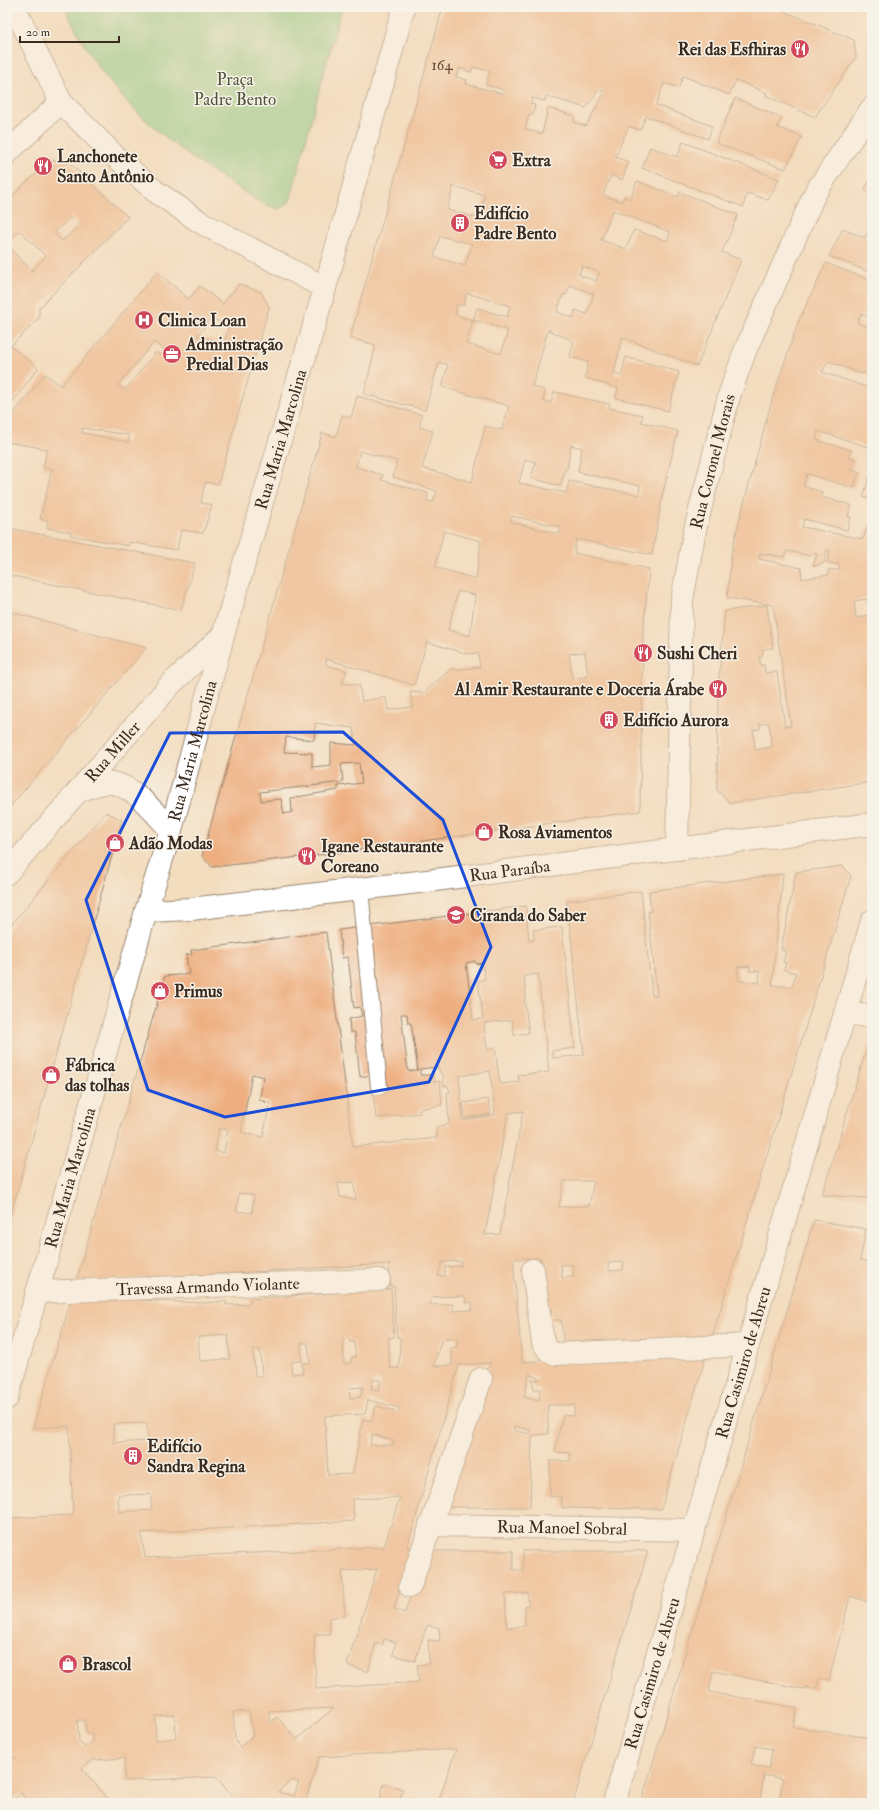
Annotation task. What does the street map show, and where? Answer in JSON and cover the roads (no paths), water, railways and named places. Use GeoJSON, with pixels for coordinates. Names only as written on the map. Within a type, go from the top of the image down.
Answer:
{"type":"FeatureCollection","features":[{"type":"Feature","properties":{"kind":"street"},"geometry":{"type":"LineString","coordinates":[[14,7],[61,102],[118,159],[155,191],[200,222],[325,288],[404,7]]}},
{"type":"Feature","properties":{"kind":"street"},"geometry":{"type":"LineString","coordinates":[[7,153],[61,102]]}},
{"type":"Feature","properties":{"kind":"street","name":"Rua Coronel Morais"},"geometry":{"type":"LineString","coordinates":[[677,848],[682,600],[694,534],[729,396],[745,351],[815,193],[872,108]]}},
{"type":"Feature","properties":{"kind":"street","name":"Rua Maria Marcolina"},"geometry":{"type":"LineString","coordinates":[[7,1398],[146,911],[171,830],[223,635],[325,288]]}},
{"type":"Feature","properties":{"kind":"street","name":"Rua Miller"},"geometry":{"type":"LineString","coordinates":[[7,873],[171,684],[223,635]]}},
{"type":"Feature","properties":{"kind":"street"},"geometry":{"type":"LineString","coordinates":[[76,793],[102,783],[112,783],[123,787],[147,805],[171,830]]}},
{"type":"Feature","properties":{"kind":"street","name":"Rua Paraíba"},"geometry":{"type":"LineString","coordinates":[[146,911],[192,909],[360,889],[872,824]]}},
{"type":"Feature","properties":{"kind":"street","name":"Rua Casimiro de Abreu"},"geometry":{"type":"LineString","coordinates":[[614,1803],[872,921]]}},
{"type":"Feature","properties":{"kind":"street"},"geometry":{"type":"LineString","coordinates":[[845,1014],[872,1016]]}},
{"type":"Feature","properties":{"kind":"street"},"geometry":{"type":"LineString","coordinates":[[533,1270],[543,1343],[550,1352],[556,1354],[748,1345]]}},
{"type":"Feature","properties":{"kind":"street","name":"Travessa Armando Violante"},"geometry":{"type":"LineString","coordinates":[[37,1292],[379,1280]]}},
{"type":"Feature","properties":{"kind":"street"},"geometry":{"type":"LineString","coordinates":[[410,1586],[481,1379]]}},
{"type":"Feature","properties":{"kind":"street","name":"Rua Manoel Sobral"},"geometry":{"type":"LineString","coordinates":[[430,1525],[694,1530]]}},
{"type":"Feature","properties":{"kind":"lane"},"geometry":{"type":"LineString","coordinates":[[360,889],[379,1087]]}},
{"type":"Feature","properties":{"kind":"place","name":"Rei das Esfhiras"},"geometry":{"type":"Point","coordinates":[800,49]}},
{"type":"Feature","properties":{"kind":"place","name":"Extra"},"geometry":{"type":"Point","coordinates":[498,160]}},
{"type":"Feature","properties":{"kind":"place","name":"Lanchonete Santo Antônio"},"geometry":{"type":"Point","coordinates":[43,166]}},
{"type":"Feature","properties":{"kind":"place","name":"Edifício Padre Bento"},"geometry":{"type":"Point","coordinates":[460,223]}},
{"type":"Feature","properties":{"kind":"place","name":"Clinica Loan"},"geometry":{"type":"Point","coordinates":[144,320]}},
{"type":"Feature","properties":{"kind":"place","name":"Administração Predial Dias"},"geometry":{"type":"Point","coordinates":[172,354]}},
{"type":"Feature","properties":{"kind":"place","name":"Sushi Cheri"},"geometry":{"type":"Point","coordinates":[643,653]}},
{"type":"Feature","properties":{"kind":"place","name":"Al Amir Restaurante e Doceria Árabe"},"geometry":{"type":"Point","coordinates":[718,689]}},
{"type":"Feature","properties":{"kind":"place","name":"Edifício Aurora"},"geometry":{"type":"Point","coordinates":[609,720]}},
{"type":"Feature","properties":{"kind":"place","name":"Rosa Aviamentos"},"geometry":{"type":"Point","coordinates":[484,832]}},
{"type":"Feature","properties":{"kind":"place","name":"Adão Modas"},"geometry":{"type":"Point","coordinates":[115,843]}},
{"type":"Feature","properties":{"kind":"place","name":"Igane Restaurante Coreano"},"geometry":{"type":"Point","coordinates":[307,856]}},
{"type":"Feature","properties":{"kind":"place","name":"Ciranda do Saber"},"geometry":{"type":"Point","coordinates":[456,915]}},
{"type":"Feature","properties":{"kind":"place","name":"Primus"},"geometry":{"type":"Point","coordinates":[160,991]}},
{"type":"Feature","properties":{"kind":"place","name":"Fábrica das tolhas"},"geometry":{"type":"Point","coordinates":[51,1075]}},
{"type":"Feature","properties":{"kind":"place","name":"Edifício Sandra Regina"},"geometry":{"type":"Point","coordinates":[133,1456]}},
{"type":"Feature","properties":{"kind":"place","name":"Brascol"},"geometry":{"type":"Point","coordinates":[68,1664]}},
{"type":"Feature","properties":{"kind":"park label","name":"Praça Padre Bento"},"geometry":{"type":"Point","coordinates":[235,89]}}]}
